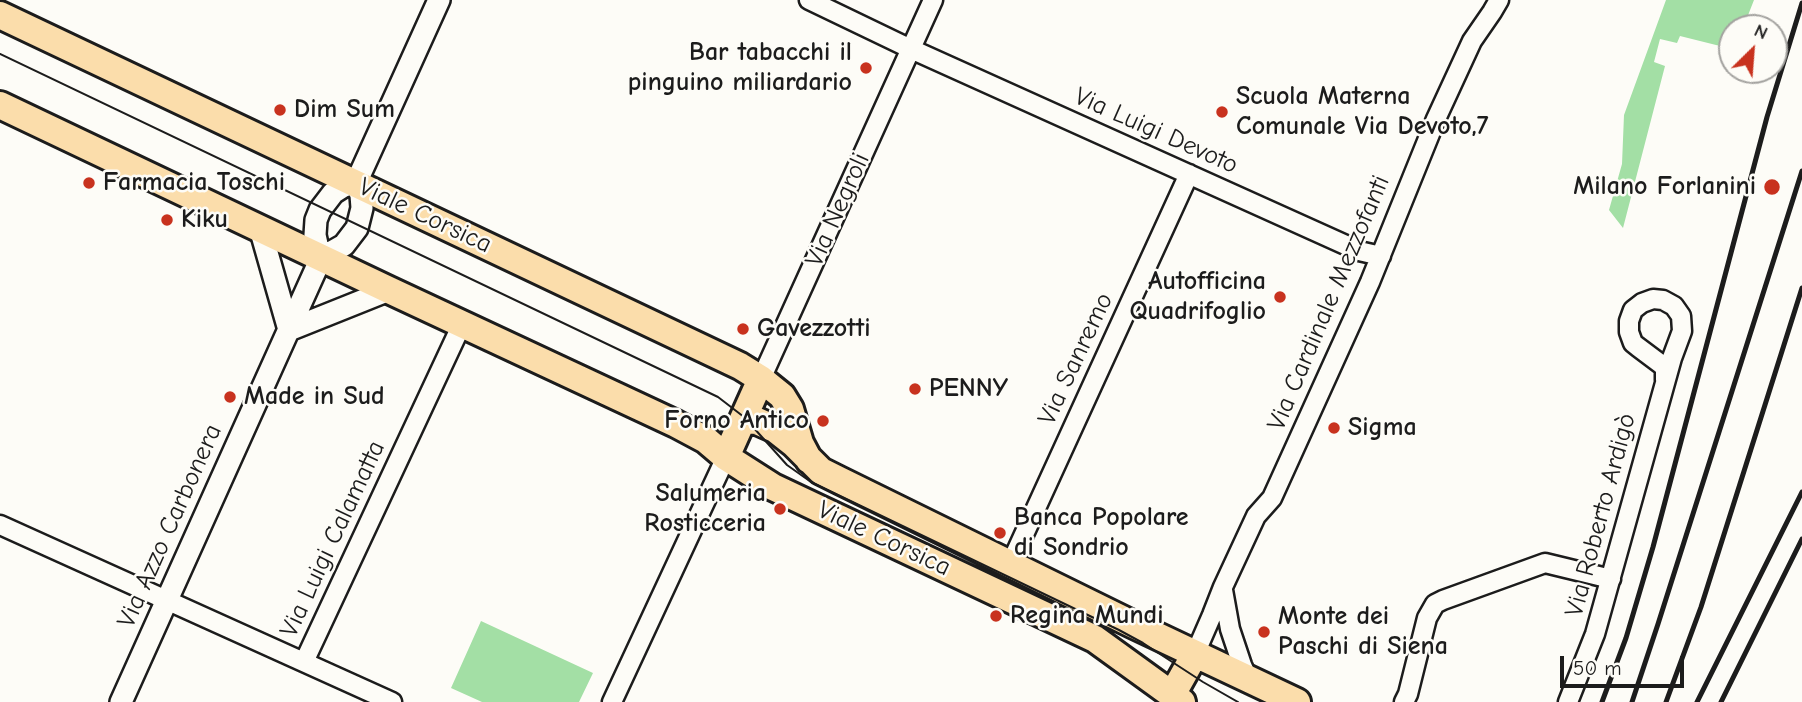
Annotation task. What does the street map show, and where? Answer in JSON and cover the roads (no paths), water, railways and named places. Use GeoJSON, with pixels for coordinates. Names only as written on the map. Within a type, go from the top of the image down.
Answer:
{"type":"FeatureCollection","features":[{"type":"Feature","properties":{"kind":"main road","name":"Viale Corsica"},"geometry":{"type":"LineString","coordinates":[[0,15],[740,366],[782,396],[809,460]]}},
{"type":"Feature","properties":{"kind":"main road","name":"Viale Corsica"},"geometry":{"type":"LineString","coordinates":[[0,105],[676,424],[706,440],[726,457],[773,487],[1095,639],[1174,700]]}},
{"type":"Feature","properties":{"kind":"main road","name":"Via Negroli"},"geometry":{"type":"LineString","coordinates":[[726,457],[761,379]]}},
{"type":"Feature","properties":{"kind":"main road","name":"Viale Corsica"},"geometry":{"type":"LineString","coordinates":[[743,420],[757,421],[775,429],[821,471],[839,481],[1248,679]]}},
{"type":"Feature","properties":{"kind":"main road"},"geometry":{"type":"LineString","coordinates":[[1174,700],[1195,654]]}},
{"type":"Feature","properties":{"kind":"main road"},"geometry":{"type":"LineString","coordinates":[[1248,679],[1297,702]]}},
{"type":"Feature","properties":{"kind":"street"},"geometry":{"type":"LineString","coordinates":[[356,183],[338,189],[320,210],[315,235],[321,258],[344,245],[357,228],[362,208],[356,183],[439,0]]}},
{"type":"Feature","properties":{"kind":"street","name":"Via Luigi Devoto"},"geometry":{"type":"LineString","coordinates":[[809,0],[911,49],[1359,251],[1381,256]]}},
{"type":"Feature","properties":{"kind":"street","name":"Via Negroli"},"geometry":{"type":"LineString","coordinates":[[761,379],[933,0]]}},
{"type":"Feature","properties":{"kind":"street","name":"Via Cardinale Mezzofanti"},"geometry":{"type":"LineString","coordinates":[[1195,654],[1256,516],[1272,498],[1365,294],[1436,119],[1472,41],[1499,0]]}},
{"type":"Feature","properties":{"kind":"street","name":"Via Sanremo"},"geometry":{"type":"LineString","coordinates":[[1010,565],[1189,174]]}},
{"type":"Feature","properties":{"kind":"street"},"geometry":{"type":"LineString","coordinates":[[260,228],[289,331],[389,290]]}},
{"type":"Feature","properties":{"kind":"street","name":"Via Azzo Carbonera"},"geometry":{"type":"LineString","coordinates":[[121,702],[321,258]]}},
{"type":"Feature","properties":{"kind":"street","name":"Via Luigi Calamatta"},"geometry":{"type":"LineString","coordinates":[[304,662],[462,324]]}},
{"type":"Feature","properties":{"kind":"street","name":"Via Roberto Ardigò"},"geometry":{"type":"LineString","coordinates":[[1569,702],[1595,634],[1665,380]]}},
{"type":"Feature","properties":{"kind":"street"},"geometry":{"type":"LineString","coordinates":[[612,702],[726,457]]}},
{"type":"Feature","properties":{"kind":"street"},"geometry":{"type":"LineString","coordinates":[[0,525],[392,702]]}},
{"type":"Feature","properties":{"kind":"street"},"geometry":{"type":"LineString","coordinates":[[1405,702],[1427,618],[1435,604],[1545,563],[1611,579]]}},
{"type":"Feature","properties":{"kind":"street"},"geometry":{"type":"LineString","coordinates":[[1223,587],[1230,629],[1248,679]]}},
{"type":"Feature","properties":{"kind":"tram line"},"geometry":{"type":"LineString","coordinates":[[0,54],[718,397],[744,417],[787,465],[811,482],[1119,630],[1238,702]]}},
{"type":"Feature","properties":{"kind":"railway"},"geometry":{"type":"LineString","coordinates":[[1602,702],[1626,638],[1653,547],[1767,117],[1802,3]]}},
{"type":"Feature","properties":{"kind":"railway"},"geometry":{"type":"LineString","coordinates":[[1632,702],[1802,171]]}},
{"type":"Feature","properties":{"kind":"railway"},"geometry":{"type":"LineString","coordinates":[[1666,702],[1701,607],[1802,288]]}},
{"type":"Feature","properties":{"kind":"railway"},"geometry":{"type":"LineString","coordinates":[[1697,702],[1802,492]]}},
{"type":"Feature","properties":{"kind":"railway"},"geometry":{"type":"LineString","coordinates":[[1721,702],[1802,539]]}},
{"type":"Feature","properties":{"kind":"place","name":"Bar tabacchi il pinguino miliardario"},"geometry":{"type":"Point","coordinates":[866,68]}},
{"type":"Feature","properties":{"kind":"place","name":"Dim Sum"},"geometry":{"type":"Point","coordinates":[280,110]}},
{"type":"Feature","properties":{"kind":"place","name":"Scuola Materna Comunale Via Devoto,7"},"geometry":{"type":"Point","coordinates":[1222,112]}},
{"type":"Feature","properties":{"kind":"place","name":"Farmacia Toschi"},"geometry":{"type":"Point","coordinates":[89,183]}},
{"type":"Feature","properties":{"kind":"place","name":"Milano Forlanini"},"geometry":{"type":"Point","coordinates":[1772,187]}},
{"type":"Feature","properties":{"kind":"place","name":"Kiku"},"geometry":{"type":"Point","coordinates":[167,220]}},
{"type":"Feature","properties":{"kind":"place","name":"Autofficina Quadrifoglio"},"geometry":{"type":"Point","coordinates":[1280,297]}},
{"type":"Feature","properties":{"kind":"place","name":"Gavezzotti"},"geometry":{"type":"Point","coordinates":[743,329]}},
{"type":"Feature","properties":{"kind":"place","name":"PENNY"},"geometry":{"type":"Point","coordinates":[915,389]}},
{"type":"Feature","properties":{"kind":"place","name":"Made in Sud"},"geometry":{"type":"Point","coordinates":[230,397]}},
{"type":"Feature","properties":{"kind":"place","name":"Forno Antico"},"geometry":{"type":"Point","coordinates":[823,421]}},
{"type":"Feature","properties":{"kind":"place","name":"Sigma"},"geometry":{"type":"Point","coordinates":[1334,428]}},
{"type":"Feature","properties":{"kind":"place","name":"Salumeria Rosticceria"},"geometry":{"type":"Point","coordinates":[780,509]}},
{"type":"Feature","properties":{"kind":"place","name":"Banca Popolare di Sondrio"},"geometry":{"type":"Point","coordinates":[1000,533]}},
{"type":"Feature","properties":{"kind":"place","name":"Regina Mundi"},"geometry":{"type":"Point","coordinates":[996,616]}},
{"type":"Feature","properties":{"kind":"place","name":"Monte dei Paschi di Siena"},"geometry":{"type":"Point","coordinates":[1264,632]}}]}
